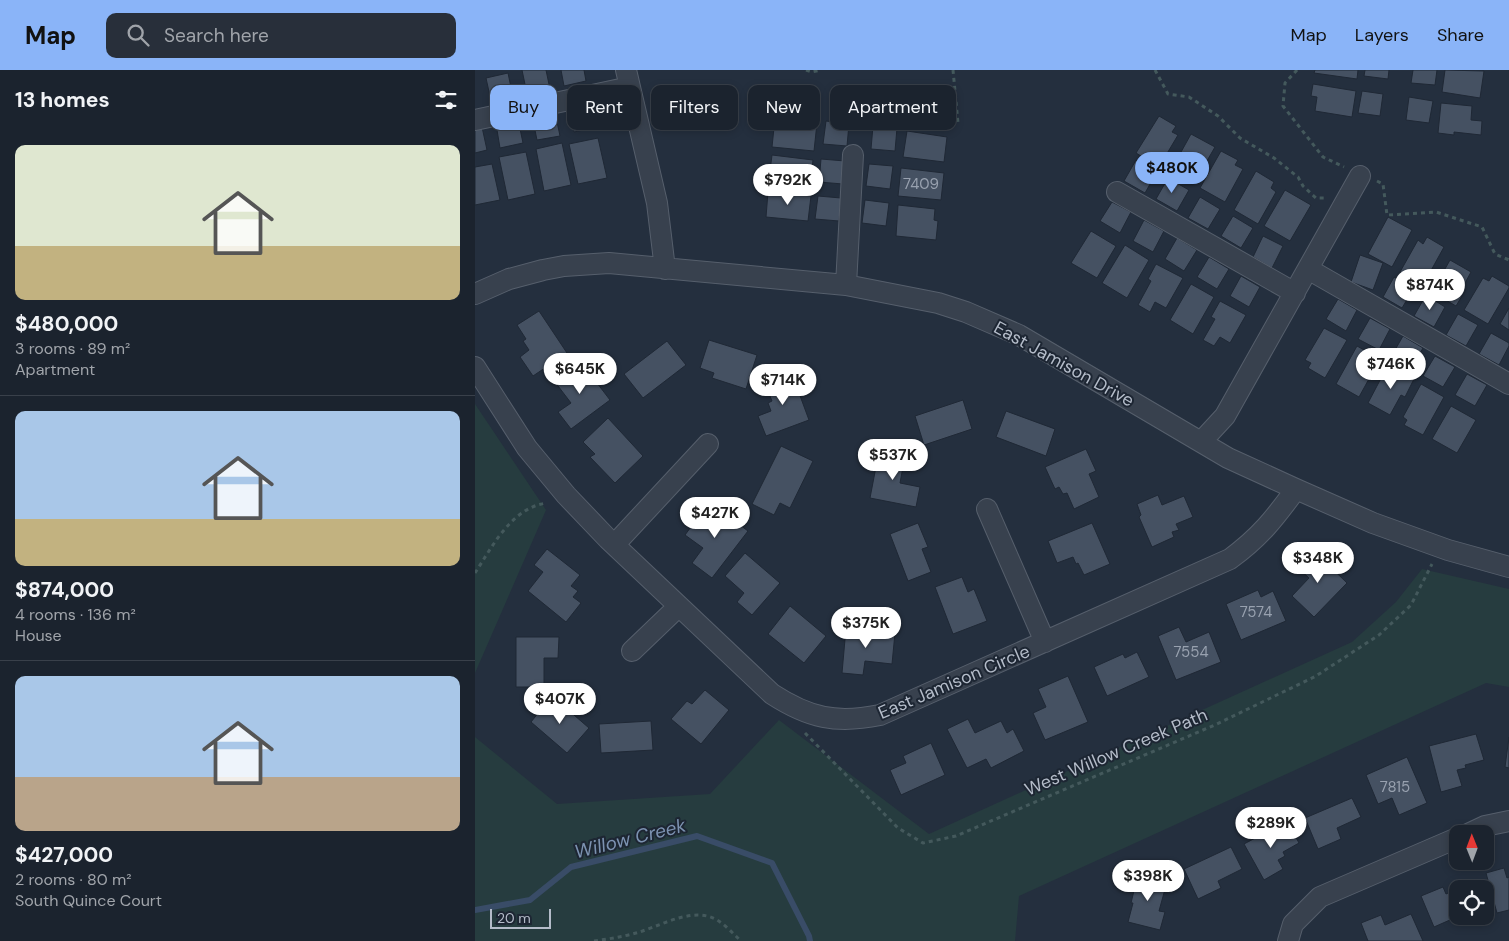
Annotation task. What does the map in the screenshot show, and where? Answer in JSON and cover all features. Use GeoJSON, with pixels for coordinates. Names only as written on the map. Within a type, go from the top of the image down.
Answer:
{"type":"FeatureCollection","features":[{"type":"Feature","properties":{"kind":"street"},"geometry":{"type":"LineString","coordinates":[[475,120],[628,78],[657,203],[665,269]]}},
{"type":"Feature","properties":{"kind":"street"},"geometry":{"type":"LineString","coordinates":[[846,285],[853,155]]}},
{"type":"Feature","properties":{"kind":"street"},"geometry":{"type":"LineString","coordinates":[[1201,442],[1225,416],[1360,176]]}},
{"type":"Feature","properties":{"kind":"street"},"geometry":{"type":"LineString","coordinates":[[1117,192],[1295,293]]}},
{"type":"Feature","properties":{"kind":"street","name":"East Jamison Drive"},"geometry":{"type":"LineString","coordinates":[[475,294],[509,280],[543,270],[564,266],[609,263],[846,285],[938,303],[966,312],[1019,334],[1228,458],[1373,523],[1440,547],[1509,567]]}},
{"type":"Feature","properties":{"kind":"street"},"geometry":{"type":"LineString","coordinates":[[1307,269],[1509,384]]}},
{"type":"Feature","properties":{"kind":"street","name":"East Jamison Circle"},"geometry":{"type":"LineString","coordinates":[[475,367],[527,448],[563,491],[615,544],[771,694],[792,707],[827,718],[858,720],[880,716],[1230,559],[1252,542],[1274,520],[1296,489]]}},
{"type":"Feature","properties":{"kind":"street"},"geometry":{"type":"LineString","coordinates":[[615,544],[708,444]]}},
{"type":"Feature","properties":{"kind":"street"},"geometry":{"type":"LineString","coordinates":[[987,509],[1045,642]]}},
{"type":"Feature","properties":{"kind":"street"},"geometry":{"type":"LineString","coordinates":[[632,651],[679,606]]}},
{"type":"Feature","properties":{"kind":"street"},"geometry":{"type":"LineString","coordinates":[[1491,825],[1509,822]]}},
{"type":"Feature","properties":{"kind":"street"},"geometry":{"type":"LineString","coordinates":[[1288,941],[1293,924],[1320,897],[1449,841]]}},
{"type":"Feature","properties":{"kind":"path"},"geometry":{"type":"LineString","coordinates":[[807,70],[812,72],[821,70]]}},
{"type":"Feature","properties":{"kind":"path"},"geometry":{"type":"LineString","coordinates":[[953,70],[958,123]]}},
{"type":"Feature","properties":{"kind":"path"},"geometry":{"type":"LineString","coordinates":[[1155,70],[1168,94],[1189,97],[1218,116],[1240,138],[1274,158],[1298,177],[1303,186],[1316,198],[1328,198],[1344,204]]}},
{"type":"Feature","properties":{"kind":"path"},"geometry":{"type":"LineString","coordinates":[[1297,70],[1285,83],[1283,106],[1323,157],[1360,176],[1383,184],[1387,216],[1436,212],[1483,227],[1495,254],[1509,260]]}},
{"type":"Feature","properties":{"kind":"path"},"geometry":{"type":"LineString","coordinates":[[475,574],[502,533],[515,520],[527,510],[548,503],[563,491]]}},
{"type":"Feature","properties":{"kind":"path","name":"West Willow Creek Path"},"geometry":{"type":"LineString","coordinates":[[809,713],[805,734],[898,828],[923,843],[956,836],[1217,724],[1316,676],[1379,635],[1411,605],[1440,547]]}},
{"type":"Feature","properties":{"kind":"path"},"geometry":{"type":"LineString","coordinates":[[593,941],[635,933],[683,917],[696,915],[708,916],[718,920],[741,941]]}},
{"type":"Feature","properties":{"kind":"green space"},"geometry":{"type":"Polygon","coordinates":[[[475,404],[546,510],[475,673],[475,404]]]}},
{"type":"Feature","properties":{"kind":"green space"},"geometry":{"type":"Polygon","coordinates":[[[1422,569],[1509,589],[1509,687],[1486,683],[1019,896],[1015,941],[475,941],[475,737],[557,804],[710,794],[779,720],[929,834],[1352,642],[1396,602],[1422,569]]]}},
{"type":"Feature","properties":{"kind":"building"},"geometry":{"type":"Polygon","coordinates":[[[522,70],[546,70],[549,85],[525,85],[522,70]]]}},
{"type":"Feature","properties":{"kind":"building"},"geometry":{"type":"Polygon","coordinates":[[[561,70],[584,70],[586,81],[564,86],[561,70]]]}},
{"type":"Feature","properties":{"kind":"building"},"geometry":{"type":"Polygon","coordinates":[[[1315,70],[1358,70],[1357,79],[1314,73],[1315,70]]]}},
{"type":"Feature","properties":{"kind":"building"},"geometry":{"type":"Polygon","coordinates":[[[1365,70],[1389,70],[1388,79],[1364,76],[1365,70]]]}},
{"type":"Feature","properties":{"kind":"building"},"geometry":{"type":"Polygon","coordinates":[[[1413,70],[1437,70],[1435,85],[1411,83],[1413,70]]]}},
{"type":"Feature","properties":{"kind":"building"},"geometry":{"type":"Polygon","coordinates":[[[1445,70],[1484,71],[1480,98],[1442,92],[1445,70]]]}},
{"type":"Feature","properties":{"kind":"building"},"geometry":{"type":"Polygon","coordinates":[[[508,73],[510,85],[490,85],[490,96],[486,78],[508,73]]]}},
{"type":"Feature","properties":{"kind":"building"},"geometry":{"type":"Polygon","coordinates":[[[1313,84],[1356,91],[1352,117],[1315,111],[1317,97],[1311,96],[1313,84]]]}},
{"type":"Feature","properties":{"kind":"building"},"geometry":{"type":"Polygon","coordinates":[[[1362,91],[1383,94],[1380,116],[1358,113],[1362,91]]]}},
{"type":"Feature","properties":{"kind":"building"},"geometry":{"type":"Polygon","coordinates":[[[1409,97],[1433,101],[1429,123],[1406,120],[1409,97]]]}},
{"type":"Feature","properties":{"kind":"building"},"geometry":{"type":"Polygon","coordinates":[[[1441,103],[1472,106],[1471,120],[1482,121],[1481,135],[1454,132],[1454,135],[1438,133],[1441,103]]]}},
{"type":"Feature","properties":{"kind":"building"},"geometry":{"type":"Polygon","coordinates":[[[1159,116],[1176,126],[1172,132],[1178,135],[1159,167],[1136,153],[1159,116]]]}},
{"type":"Feature","properties":{"kind":"building"},"geometry":{"type":"Polygon","coordinates":[[[826,121],[830,122],[830,130],[848,130],[847,146],[823,144],[826,121]]]}},
{"type":"Feature","properties":{"kind":"building"},"geometry":{"type":"Polygon","coordinates":[[[557,122],[560,136],[537,140],[535,130],[557,130],[557,122]]]}},
{"type":"Feature","properties":{"kind":"building"},"geometry":{"type":"Polygon","coordinates":[[[482,127],[487,150],[475,153],[475,128],[482,127]]]}},
{"type":"Feature","properties":{"kind":"building"},"geometry":{"type":"Polygon","coordinates":[[[497,130],[520,130],[523,143],[500,148],[497,130]]]}},
{"type":"Feature","properties":{"kind":"building"},"geometry":{"type":"Polygon","coordinates":[[[774,130],[816,130],[814,151],[772,147],[774,130]]]}},
{"type":"Feature","properties":{"kind":"building"},"geometry":{"type":"Polygon","coordinates":[[[873,130],[897,130],[895,151],[871,149],[873,130]]]}},
{"type":"Feature","properties":{"kind":"building"},"geometry":{"type":"Polygon","coordinates":[[[907,131],[947,137],[944,162],[903,157],[907,131]]]}},
{"type":"Feature","properties":{"kind":"building"},"geometry":{"type":"Polygon","coordinates":[[[1191,134],[1215,147],[1193,185],[1170,172],[1191,134]]]}},
{"type":"Feature","properties":{"kind":"building"},"geometry":{"type":"Polygon","coordinates":[[[598,138],[607,178],[578,184],[569,144],[598,138]]]}},
{"type":"Feature","properties":{"kind":"building"},"geometry":{"type":"Polygon","coordinates":[[[562,143],[571,185],[544,191],[536,149],[562,143]]]}},
{"type":"Feature","properties":{"kind":"building"},"geometry":{"type":"Polygon","coordinates":[[[1221,151],[1238,160],[1235,165],[1243,169],[1225,202],[1200,188],[1221,151]]]}},
{"type":"Feature","properties":{"kind":"building"},"geometry":{"type":"Polygon","coordinates":[[[526,152],[535,194],[508,200],[499,157],[526,152]]]}},
{"type":"Feature","properties":{"kind":"building"},"geometry":{"type":"Polygon","coordinates":[[[772,155],[813,160],[810,185],[769,179],[772,155]]]}},
{"type":"Feature","properties":{"kind":"building"},"geometry":{"type":"Polygon","coordinates":[[[821,159],[845,161],[843,184],[819,182],[821,159]]]}},
{"type":"Feature","properties":{"kind":"building"},"geometry":{"type":"Polygon","coordinates":[[[1136,160],[1157,172],[1145,193],[1124,181],[1136,160]]]}},
{"type":"Feature","properties":{"kind":"building"},"geometry":{"type":"Polygon","coordinates":[[[492,164],[500,200],[475,205],[475,167],[492,164]]]}},
{"type":"Feature","properties":{"kind":"building"},"geometry":{"type":"Polygon","coordinates":[[[869,164],[893,166],[890,189],[866,186],[869,164]]]}},
{"type":"Feature","properties":{"kind":"building"},"geometry":{"type":"Polygon","coordinates":[[[901,168],[944,173],[941,200],[898,196],[901,168]]]}},
{"type":"Feature","properties":{"kind":"building"},"geometry":{"type":"Polygon","coordinates":[[[1256,171],[1274,182],[1271,188],[1276,192],[1258,224],[1234,210],[1256,171]]]}},
{"type":"Feature","properties":{"kind":"building"},"geometry":{"type":"Polygon","coordinates":[[[1168,178],[1189,190],[1177,211],[1156,199],[1168,178]]]}},
{"type":"Feature","properties":{"kind":"building"},"geometry":{"type":"Polygon","coordinates":[[[1285,190],[1311,205],[1290,241],[1264,226],[1285,190]]]}},
{"type":"Feature","properties":{"kind":"building"},"geometry":{"type":"Polygon","coordinates":[[[768,192],[811,196],[808,221],[766,217],[768,192]]]}},
{"type":"Feature","properties":{"kind":"building"},"geometry":{"type":"Polygon","coordinates":[[[818,196],[841,198],[839,221],[815,219],[818,196]]]}},
{"type":"Feature","properties":{"kind":"building"},"geometry":{"type":"Polygon","coordinates":[[[1200,197],[1220,209],[1208,229],[1188,218],[1200,197]]]}},
{"type":"Feature","properties":{"kind":"building"},"geometry":{"type":"Polygon","coordinates":[[[865,200],[889,203],[886,226],[862,223],[865,200]]]}},
{"type":"Feature","properties":{"kind":"building"},"geometry":{"type":"Polygon","coordinates":[[[1112,202],[1131,212],[1120,233],[1100,221],[1112,202]]]}},
{"type":"Feature","properties":{"kind":"building"},"geometry":{"type":"Polygon","coordinates":[[[898,205],[935,209],[934,220],[938,221],[936,240],[896,236],[898,205]]]}},
{"type":"Feature","properties":{"kind":"building"},"geometry":{"type":"Polygon","coordinates":[[[1233,216],[1253,228],[1241,248],[1221,236],[1233,216]]]}},
{"type":"Feature","properties":{"kind":"building"},"geometry":{"type":"Polygon","coordinates":[[[1388,217],[1412,230],[1392,267],[1368,254],[1388,217]]]}},
{"type":"Feature","properties":{"kind":"building"},"geometry":{"type":"Polygon","coordinates":[[[1144,220],[1164,231],[1153,252],[1133,241],[1144,220]]]}},
{"type":"Feature","properties":{"kind":"building"},"geometry":{"type":"Polygon","coordinates":[[[1091,231],[1116,246],[1097,278],[1071,263],[1091,231]]]}},
{"type":"Feature","properties":{"kind":"building"},"geometry":{"type":"Polygon","coordinates":[[[1263,236],[1283,246],[1272,268],[1253,257],[1263,236]]]}},
{"type":"Feature","properties":{"kind":"building"},"geometry":{"type":"Polygon","coordinates":[[[1427,237],[1444,247],[1423,285],[1400,272],[1418,240],[1423,244],[1427,237]]]}},
{"type":"Feature","properties":{"kind":"building"},"geometry":{"type":"Polygon","coordinates":[[[1177,238],[1197,250],[1184,271],[1165,259],[1177,238]]]}},
{"type":"Feature","properties":{"kind":"building"},"geometry":{"type":"Polygon","coordinates":[[[1125,245],[1149,260],[1127,298],[1102,283],[1125,245]]]}},
{"type":"Feature","properties":{"kind":"building"},"geometry":{"type":"Polygon","coordinates":[[[1360,255],[1383,263],[1373,290],[1351,282],[1360,255]]]}},
{"type":"Feature","properties":{"kind":"building"},"geometry":{"type":"Polygon","coordinates":[[[1209,257],[1229,269],[1217,289],[1197,277],[1209,257]]]}},
{"type":"Feature","properties":{"kind":"building"},"geometry":{"type":"Polygon","coordinates":[[[1450,260],[1471,272],[1464,285],[1465,291],[1456,306],[1432,292],[1450,260]]]}},
{"type":"Feature","properties":{"kind":"building"},"geometry":{"type":"Polygon","coordinates":[[[1156,264],[1183,278],[1166,308],[1155,302],[1150,312],[1138,305],[1151,281],[1148,279],[1156,264]]]}},
{"type":"Feature","properties":{"kind":"building"},"geometry":{"type":"Polygon","coordinates":[[[1241,276],[1260,287],[1249,307],[1230,296],[1241,276]]]}},
{"type":"Feature","properties":{"kind":"building"},"geometry":{"type":"Polygon","coordinates":[[[1492,276],[1509,286],[1509,288],[1488,324],[1464,310],[1483,278],[1489,281],[1492,276]]]}},
{"type":"Feature","properties":{"kind":"building"},"geometry":{"type":"Polygon","coordinates":[[[1394,277],[1414,288],[1402,308],[1383,297],[1394,277]]]}},
{"type":"Feature","properties":{"kind":"building"},"geometry":{"type":"Polygon","coordinates":[[[1191,284],[1214,297],[1193,334],[1170,320],[1191,284]]]}},
{"type":"Feature","properties":{"kind":"building"},"geometry":{"type":"Polygon","coordinates":[[[1426,295],[1445,307],[1434,327],[1414,316],[1426,295]]]}},
{"type":"Feature","properties":{"kind":"building"},"geometry":{"type":"Polygon","coordinates":[[[1338,299],[1357,310],[1346,331],[1326,319],[1338,299]]]}},
{"type":"Feature","properties":{"kind":"building"},"geometry":{"type":"Polygon","coordinates":[[[1220,301],[1246,315],[1230,343],[1220,337],[1214,346],[1203,340],[1215,319],[1211,317],[1220,301]]]}},
{"type":"Feature","properties":{"kind":"building"},"geometry":{"type":"Polygon","coordinates":[[[1509,308],[1509,330],[1500,324],[1509,308]]]}},
{"type":"Feature","properties":{"kind":"building"},"geometry":{"type":"Polygon","coordinates":[[[539,311],[567,353],[533,376],[520,357],[529,350],[523,341],[526,339],[517,325],[539,311]]]}},
{"type":"Feature","properties":{"kind":"building"},"geometry":{"type":"Polygon","coordinates":[[[1458,314],[1478,325],[1466,346],[1446,335],[1458,314]]]}},
{"type":"Feature","properties":{"kind":"building"},"geometry":{"type":"Polygon","coordinates":[[[1370,318],[1390,329],[1379,350],[1358,339],[1370,318]]]}},
{"type":"Feature","properties":{"kind":"building"},"geometry":{"type":"Polygon","coordinates":[[[1324,328],[1347,340],[1325,378],[1308,368],[1311,363],[1305,360],[1324,328]]]}},
{"type":"Feature","properties":{"kind":"building"},"geometry":{"type":"Polygon","coordinates":[[[1491,333],[1509,343],[1499,365],[1479,354],[1491,333]]]}},
{"type":"Feature","properties":{"kind":"building"},"geometry":{"type":"Polygon","coordinates":[[[1403,336],[1423,348],[1411,369],[1391,357],[1403,336]]]}},
{"type":"Feature","properties":{"kind":"building"},"geometry":{"type":"Polygon","coordinates":[[[709,340],[757,355],[746,389],[712,378],[714,373],[700,368],[709,340]]]}},
{"type":"Feature","properties":{"kind":"building"},"geometry":{"type":"Polygon","coordinates":[[[667,341],[686,365],[643,398],[624,374],[667,341]]]}},
{"type":"Feature","properties":{"kind":"building"},"geometry":{"type":"Polygon","coordinates":[[[1357,346],[1380,359],[1359,397],[1336,384],[1357,346]]]}},
{"type":"Feature","properties":{"kind":"building"},"geometry":{"type":"Polygon","coordinates":[[[1435,356],[1455,367],[1443,387],[1423,376],[1435,356]]]}},
{"type":"Feature","properties":{"kind":"building"},"geometry":{"type":"Polygon","coordinates":[[[581,362],[610,400],[571,429],[558,412],[571,403],[555,382],[581,362]]]}},
{"type":"Feature","properties":{"kind":"building"},"geometry":{"type":"Polygon","coordinates":[[[1388,365],[1414,379],[1405,397],[1401,395],[1390,415],[1368,403],[1388,365]]]}},
{"type":"Feature","properties":{"kind":"building"},"geometry":{"type":"Polygon","coordinates":[[[792,374],[809,420],[766,436],[758,416],[771,411],[768,403],[772,401],[765,384],[792,374]]]}},
{"type":"Feature","properties":{"kind":"building"},"geometry":{"type":"Polygon","coordinates":[[[1467,374],[1487,385],[1475,406],[1455,395],[1467,374]]]}},
{"type":"Feature","properties":{"kind":"building"},"geometry":{"type":"Polygon","coordinates":[[[1421,384],[1444,397],[1423,435],[1404,425],[1407,420],[1403,417],[1421,384]]]}},
{"type":"Feature","properties":{"kind":"building"},"geometry":{"type":"Polygon","coordinates":[[[963,400],[972,429],[924,445],[915,416],[963,400]]]}},
{"type":"Feature","properties":{"kind":"building"},"geometry":{"type":"Polygon","coordinates":[[[1451,406],[1476,420],[1457,453],[1432,439],[1451,406]]]}},
{"type":"Feature","properties":{"kind":"building"},"geometry":{"type":"Polygon","coordinates":[[[1006,411],[1055,429],[1046,456],[996,437],[1006,411]]]}},
{"type":"Feature","properties":{"kind":"building"},"geometry":{"type":"Polygon","coordinates":[[[608,418],[643,456],[615,483],[590,457],[595,454],[583,442],[608,418]]]}},
{"type":"Feature","properties":{"kind":"building"},"geometry":{"type":"Polygon","coordinates":[[[781,446],[813,461],[790,508],[780,503],[774,515],[752,504],[781,446]]]}},
{"type":"Feature","properties":{"kind":"building"},"geometry":{"type":"Polygon","coordinates":[[[1086,449],[1096,471],[1089,474],[1099,497],[1074,509],[1067,493],[1063,494],[1059,487],[1055,489],[1045,467],[1086,449]]]}},
{"type":"Feature","properties":{"kind":"building"},"geometry":{"type":"Polygon","coordinates":[[[879,451],[905,456],[900,483],[920,487],[916,507],[870,498],[879,451]]]}},
{"type":"Feature","properties":{"kind":"building"},"geometry":{"type":"Polygon","coordinates":[[[1158,495],[1162,505],[1184,496],[1193,517],[1176,524],[1179,530],[1172,532],[1174,537],[1152,547],[1139,517],[1141,515],[1137,504],[1158,495]]]}},
{"type":"Feature","properties":{"kind":"building"},"geometry":{"type":"Polygon","coordinates":[[[709,502],[748,531],[712,578],[692,563],[703,548],[685,535],[709,502]]]}},
{"type":"Feature","properties":{"kind":"building"},"geometry":{"type":"Polygon","coordinates":[[[918,523],[928,547],[922,549],[931,572],[908,581],[890,534],[918,523]]]}},
{"type":"Feature","properties":{"kind":"building"},"geometry":{"type":"Polygon","coordinates":[[[1092,523],[1110,564],[1084,575],[1073,557],[1057,563],[1048,541],[1092,523]]]}},
{"type":"Feature","properties":{"kind":"building"},"geometry":{"type":"Polygon","coordinates":[[[547,549],[580,575],[571,586],[578,591],[573,597],[581,603],[566,622],[528,591],[543,572],[534,565],[547,549]]]}},
{"type":"Feature","properties":{"kind":"building"},"geometry":{"type":"Polygon","coordinates":[[[1313,550],[1347,583],[1314,617],[1292,596],[1309,578],[1297,567],[1313,550]]]}},
{"type":"Feature","properties":{"kind":"building"},"geometry":{"type":"Polygon","coordinates":[[[745,553],[780,583],[752,615],[737,602],[744,593],[725,576],[745,553]]]}},
{"type":"Feature","properties":{"kind":"building"},"geometry":{"type":"Polygon","coordinates":[[[962,577],[968,592],[974,589],[987,621],[953,634],[935,587],[962,577]]]}},
{"type":"Feature","properties":{"kind":"building"},"geometry":{"type":"Polygon","coordinates":[[[1258,590],[1261,597],[1273,591],[1286,621],[1241,640],[1226,604],[1258,590]]]}},
{"type":"Feature","properties":{"kind":"building"},"geometry":{"type":"Polygon","coordinates":[[[790,606],[826,636],[804,663],[768,634],[790,606]]]}},
{"type":"Feature","properties":{"kind":"building"},"geometry":{"type":"Polygon","coordinates":[[[1179,627],[1186,642],[1209,632],[1221,662],[1176,680],[1158,636],[1179,627]]]}},
{"type":"Feature","properties":{"kind":"building"},"geometry":{"type":"Polygon","coordinates":[[[846,628],[895,633],[892,664],[865,661],[863,675],[842,673],[846,628]]]}},
{"type":"Feature","properties":{"kind":"building"},"geometry":{"type":"Polygon","coordinates":[[[516,637],[559,637],[558,658],[544,658],[544,687],[516,687],[516,637]]]}},
{"type":"Feature","properties":{"kind":"building"},"geometry":{"type":"Polygon","coordinates":[[[1137,652],[1149,677],[1107,696],[1094,667],[1123,654],[1125,658],[1137,652]]]}},
{"type":"Feature","properties":{"kind":"building"},"geometry":{"type":"Polygon","coordinates":[[[1068,676],[1088,722],[1045,740],[1033,713],[1046,707],[1038,689],[1068,676]]]}},
{"type":"Feature","properties":{"kind":"building"},"geometry":{"type":"Polygon","coordinates":[[[705,690],[729,710],[701,744],[671,719],[687,701],[692,704],[705,690]]]}},
{"type":"Feature","properties":{"kind":"building"},"geometry":{"type":"Polygon","coordinates":[[[552,696],[589,728],[567,753],[531,722],[552,696]]]}},
{"type":"Feature","properties":{"kind":"building"},"geometry":{"type":"Polygon","coordinates":[[[968,719],[975,733],[1001,721],[1007,733],[1013,729],[1024,751],[991,768],[986,759],[967,768],[947,729],[968,719]]]}},
{"type":"Feature","properties":{"kind":"building"},"geometry":{"type":"Polygon","coordinates":[[[651,721],[653,750],[601,753],[599,724],[651,721]]]}},
{"type":"Feature","properties":{"kind":"building"},"geometry":{"type":"Polygon","coordinates":[[[1476,734],[1484,760],[1465,765],[1466,768],[1457,770],[1462,786],[1441,792],[1429,746],[1476,734]]]}},
{"type":"Feature","properties":{"kind":"building"},"geometry":{"type":"Polygon","coordinates":[[[1509,737],[1509,768],[1505,767],[1509,737]]]}},
{"type":"Feature","properties":{"kind":"building"},"geometry":{"type":"Polygon","coordinates":[[[931,743],[945,775],[901,795],[890,770],[906,763],[903,756],[931,743]]]}},
{"type":"Feature","properties":{"kind":"building"},"geometry":{"type":"Polygon","coordinates":[[[1407,757],[1427,803],[1399,815],[1392,798],[1378,804],[1366,775],[1407,757]]]}},
{"type":"Feature","properties":{"kind":"building"},"geometry":{"type":"Polygon","coordinates":[[[1352,798],[1361,817],[1337,828],[1341,839],[1318,849],[1305,818],[1352,798]]]}},
{"type":"Feature","properties":{"kind":"building"},"geometry":{"type":"Polygon","coordinates":[[[1287,821],[1299,843],[1283,852],[1285,856],[1278,860],[1283,869],[1264,880],[1244,844],[1287,821]]]}},
{"type":"Feature","properties":{"kind":"building"},"geometry":{"type":"Polygon","coordinates":[[[1231,847],[1242,869],[1218,881],[1221,888],[1198,899],[1184,869],[1231,847]]]}},
{"type":"Feature","properties":{"kind":"building"},"geometry":{"type":"Polygon","coordinates":[[[1504,868],[1507,878],[1509,877],[1509,910],[1497,913],[1494,902],[1494,880],[1488,880],[1486,873],[1504,868]]]}},
{"type":"Feature","properties":{"kind":"building"},"geometry":{"type":"Polygon","coordinates":[[[1138,874],[1167,882],[1159,911],[1165,912],[1160,930],[1128,922],[1138,874]]]}},
{"type":"Feature","properties":{"kind":"building"},"geometry":{"type":"Polygon","coordinates":[[[1443,887],[1446,894],[1449,893],[1449,920],[1434,927],[1421,896],[1443,887]]]}},
{"type":"Feature","properties":{"kind":"building"},"geometry":{"type":"Polygon","coordinates":[[[1411,914],[1423,941],[1368,941],[1361,923],[1381,915],[1385,925],[1411,914]]]}},
{"type":"Feature","properties":{"kind":"waterway","name":"Willow Creek"},"geometry":{"type":"LineString","coordinates":[[475,910],[530,900],[571,867],[697,836],[772,863],[810,941]]}}]}
